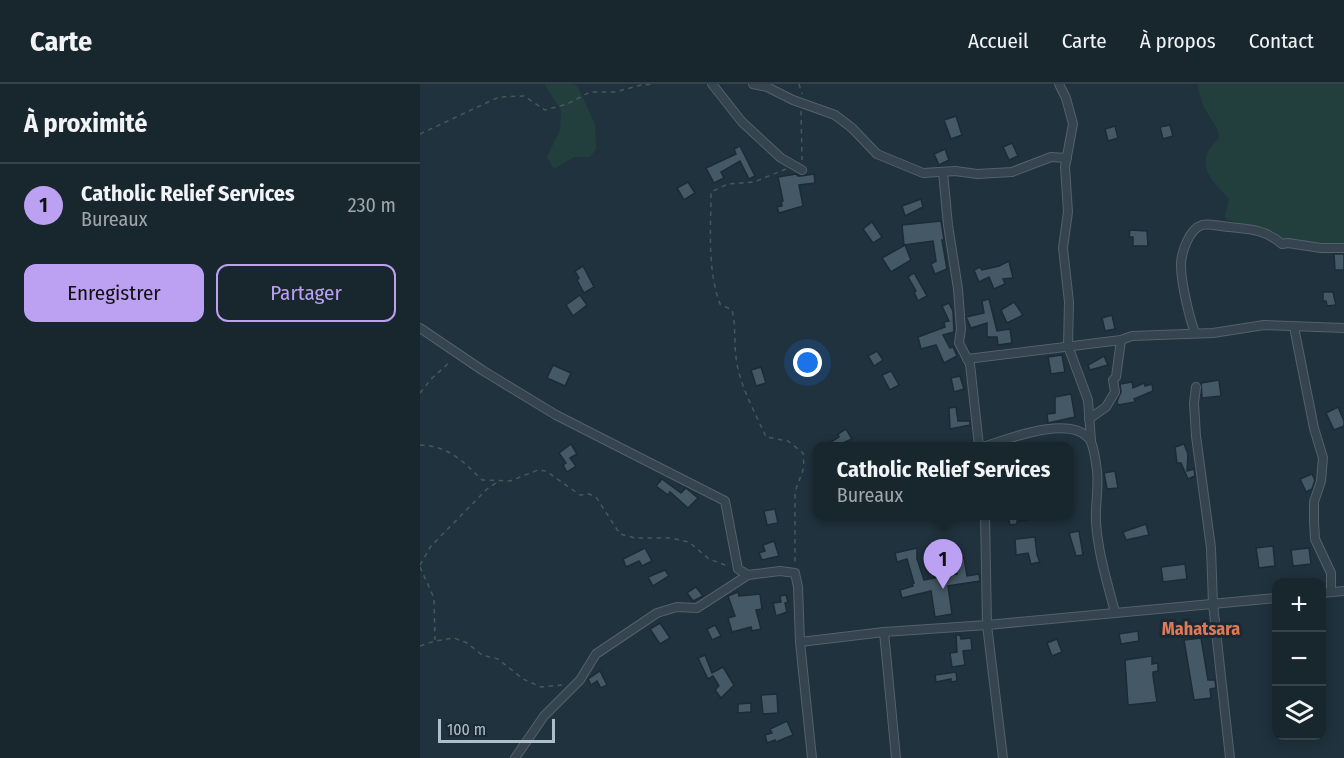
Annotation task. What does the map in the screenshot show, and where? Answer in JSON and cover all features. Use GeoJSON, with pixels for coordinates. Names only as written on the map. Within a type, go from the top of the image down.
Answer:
{"type":"FeatureCollection","features":[{"type":"Feature","properties":{"kind":"street"},"geometry":{"type":"LineString","coordinates":[[712,84],[742,122],[781,158],[799,168]]}},
{"type":"Feature","properties":{"kind":"street"},"geometry":{"type":"LineString","coordinates":[[753,84],[767,87],[835,115],[852,128],[877,154],[923,173],[1012,172],[1051,157],[1066,158]]}},
{"type":"Feature","properties":{"kind":"street"},"geometry":{"type":"LineString","coordinates":[[1059,84],[1066,98],[1073,124],[1065,167],[1068,212],[1063,248],[1069,302],[1068,346],[1088,399],[1091,441],[1097,472],[1096,521],[1101,558],[1115,612]]}},
{"type":"Feature","properties":{"kind":"street"},"geometry":{"type":"LineString","coordinates":[[943,172],[958,289],[961,329],[959,343],[970,364],[978,442]]}},
{"type":"Feature","properties":{"kind":"street"},"geometry":{"type":"LineString","coordinates":[[1195,333],[1190,320],[1181,263],[1186,243],[1193,231],[1203,225],[1244,228],[1270,234],[1282,244],[1344,248]]}},
{"type":"Feature","properties":{"kind":"street"},"geometry":{"type":"LineString","coordinates":[[967,359],[1121,340],[1132,336],[1213,333],[1264,325],[1344,328]]}},
{"type":"Feature","properties":{"kind":"street"},"geometry":{"type":"LineString","coordinates":[[1294,327],[1314,428],[1323,458],[1322,481],[1314,502],[1315,539],[1331,573],[1326,593],[1344,591]]}},
{"type":"Feature","properties":{"kind":"street"},"geometry":{"type":"LineString","coordinates":[[420,328],[556,415],[725,501],[738,569],[748,575]]}},
{"type":"Feature","properties":{"kind":"street"},"geometry":{"type":"LineString","coordinates":[[1089,419],[1106,407],[1115,392],[1113,380],[1116,377],[1121,340]]}},
{"type":"Feature","properties":{"kind":"street"},"geometry":{"type":"LineString","coordinates":[[1196,387],[1194,403],[1211,548],[1213,604],[1230,758]]}},
{"type":"Feature","properties":{"kind":"street"},"geometry":{"type":"LineString","coordinates":[[1002,442],[1060,427],[1082,432],[1091,441]]}},
{"type":"Feature","properties":{"kind":"street"},"geometry":{"type":"LineString","coordinates":[[985,520],[987,625],[1003,758]]}},
{"type":"Feature","properties":{"kind":"street"},"geometry":{"type":"LineString","coordinates":[[515,758],[544,716],[580,680],[596,654],[657,613],[677,607],[697,608],[748,575],[780,571],[795,573],[798,587],[800,642],[812,758]]}},
{"type":"Feature","properties":{"kind":"street"},"geometry":{"type":"LineString","coordinates":[[800,642],[884,632],[987,625],[1272,598]]}},
{"type":"Feature","properties":{"kind":"street"},"geometry":{"type":"LineString","coordinates":[[884,632],[896,758]]}},
{"type":"Feature","properties":{"kind":"path"},"geometry":{"type":"LineString","coordinates":[[420,134],[499,97],[524,96],[545,110],[567,104],[590,92],[615,92],[654,84]]}},
{"type":"Feature","properties":{"kind":"path"},"geometry":{"type":"LineString","coordinates":[[795,573],[795,492],[804,467],[803,453],[788,441],[766,437],[741,378],[736,358],[735,322],[732,310],[720,304],[713,285],[711,192],[728,184],[754,182],[799,168],[802,92],[799,84]]}},
{"type":"Feature","properties":{"kind":"path"},"geometry":{"type":"LineString","coordinates":[[420,393],[431,379],[459,354]]}},
{"type":"Feature","properties":{"kind":"path"},"geometry":{"type":"LineString","coordinates":[[420,445],[436,445],[460,458],[482,480],[510,481],[538,470],[546,471],[580,495],[589,494],[596,498],[603,505],[620,534],[635,538],[671,538],[689,542],[709,559],[738,569]]}},
{"type":"Feature","properties":{"kind":"path"},"geometry":{"type":"LineString","coordinates":[[435,641],[434,598],[420,566],[431,546],[487,489],[500,480]]}},
{"type":"Feature","properties":{"kind":"path"},"geometry":{"type":"LineString","coordinates":[[420,646],[454,638],[467,643],[482,655],[498,659],[523,680],[541,687],[563,685]]}},
{"type":"Feature","properties":{"kind":"green space"},"geometry":{"type":"Polygon","coordinates":[[[544,84],[574,84],[578,87],[595,124],[596,149],[590,157],[574,157],[554,169],[547,157],[560,130],[561,110],[544,84]]]}},
{"type":"Feature","properties":{"kind":"green space"},"geometry":{"type":"Polygon","coordinates":[[[1197,84],[1344,84],[1344,244],[1283,240],[1273,231],[1227,220],[1225,217],[1229,199],[1212,179],[1206,167],[1208,152],[1219,138],[1218,130],[1203,106],[1197,84]]]}},
{"type":"Feature","properties":{"kind":"building"},"geometry":{"type":"Polygon","coordinates":[[[956,116],[962,135],[951,139],[944,120],[956,116]]]}},
{"type":"Feature","properties":{"kind":"building"},"geometry":{"type":"Polygon","coordinates":[[[1170,125],[1173,136],[1163,139],[1160,127],[1170,125]]]}},
{"type":"Feature","properties":{"kind":"building"},"geometry":{"type":"Polygon","coordinates":[[[1115,126],[1118,138],[1108,141],[1105,129],[1115,126]]]}},
{"type":"Feature","properties":{"kind":"building"},"geometry":{"type":"Polygon","coordinates":[[[1012,143],[1018,156],[1009,160],[1003,147],[1012,143]]]}},
{"type":"Feature","properties":{"kind":"building"},"geometry":{"type":"Polygon","coordinates":[[[740,146],[755,176],[749,179],[740,161],[721,172],[724,178],[714,183],[706,168],[736,154],[734,149],[740,146]]]}},
{"type":"Feature","properties":{"kind":"building"},"geometry":{"type":"Polygon","coordinates":[[[945,149],[949,160],[939,165],[934,154],[945,149]]]}},
{"type":"Feature","properties":{"kind":"building"},"geometry":{"type":"Polygon","coordinates":[[[796,174],[801,176],[814,174],[815,183],[799,185],[803,206],[779,213],[777,207],[782,206],[781,201],[783,201],[778,177],[796,174]]]}},
{"type":"Feature","properties":{"kind":"building"},"geometry":{"type":"Polygon","coordinates":[[[688,182],[695,193],[684,200],[677,188],[688,182]]]}},
{"type":"Feature","properties":{"kind":"building"},"geometry":{"type":"Polygon","coordinates":[[[921,199],[923,207],[905,216],[902,206],[921,199]]]}},
{"type":"Feature","properties":{"kind":"building"},"geometry":{"type":"Polygon","coordinates":[[[941,221],[947,269],[935,274],[931,264],[936,261],[933,241],[904,245],[902,225],[941,221]]]}},
{"type":"Feature","properties":{"kind":"building"},"geometry":{"type":"Polygon","coordinates":[[[872,222],[882,237],[873,243],[863,229],[872,222]]]}},
{"type":"Feature","properties":{"kind":"building"},"geometry":{"type":"Polygon","coordinates":[[[1130,230],[1147,231],[1148,246],[1133,246],[1133,237],[1129,237],[1130,230]]]}},
{"type":"Feature","properties":{"kind":"building"},"geometry":{"type":"Polygon","coordinates":[[[905,245],[911,260],[891,272],[882,258],[905,245]]]}},
{"type":"Feature","properties":{"kind":"building"},"geometry":{"type":"Polygon","coordinates":[[[1334,254],[1344,254],[1344,270],[1335,270],[1334,254]]]}},
{"type":"Feature","properties":{"kind":"building"},"geometry":{"type":"Polygon","coordinates":[[[1009,261],[1013,278],[1003,279],[1005,284],[994,289],[989,277],[979,282],[974,270],[980,267],[982,270],[999,266],[1009,261]]]}},
{"type":"Feature","properties":{"kind":"building"},"geometry":{"type":"Polygon","coordinates":[[[583,266],[594,287],[584,293],[575,271],[583,266]]]}},
{"type":"Feature","properties":{"kind":"building"},"geometry":{"type":"Polygon","coordinates":[[[914,273],[927,296],[918,301],[914,292],[916,291],[908,277],[914,273]]]}},
{"type":"Feature","properties":{"kind":"building"},"geometry":{"type":"Polygon","coordinates":[[[1323,292],[1333,292],[1336,305],[1327,306],[1326,301],[1323,301],[1323,292]]]}},
{"type":"Feature","properties":{"kind":"building"},"geometry":{"type":"Polygon","coordinates":[[[580,295],[587,305],[573,316],[566,305],[580,295]]]}},
{"type":"Feature","properties":{"kind":"building"},"geometry":{"type":"Polygon","coordinates":[[[989,299],[997,331],[1010,329],[1012,343],[998,345],[997,337],[987,337],[987,323],[971,328],[966,317],[984,313],[982,301],[989,299]]]}},
{"type":"Feature","properties":{"kind":"building"},"geometry":{"type":"Polygon","coordinates":[[[1014,302],[1023,315],[1007,323],[1001,310],[1014,302]]]}},
{"type":"Feature","properties":{"kind":"building"},"geometry":{"type":"Polygon","coordinates":[[[949,303],[953,311],[954,332],[943,335],[957,356],[944,363],[936,345],[921,349],[918,337],[945,327],[944,322],[949,321],[942,306],[949,303]]]}},
{"type":"Feature","properties":{"kind":"building"},"geometry":{"type":"Polygon","coordinates":[[[1112,315],[1115,329],[1105,331],[1102,318],[1112,315]]]}},
{"type":"Feature","properties":{"kind":"building"},"geometry":{"type":"Polygon","coordinates":[[[877,351],[883,360],[874,366],[868,356],[877,351]]]}},
{"type":"Feature","properties":{"kind":"building"},"geometry":{"type":"Polygon","coordinates":[[[1062,355],[1065,372],[1051,374],[1048,357],[1062,355]]]}},
{"type":"Feature","properties":{"kind":"building"},"geometry":{"type":"Polygon","coordinates":[[[1104,356],[1108,365],[1090,370],[1088,365],[1104,356]]]}},
{"type":"Feature","properties":{"kind":"building"},"geometry":{"type":"Polygon","coordinates":[[[553,365],[571,373],[565,386],[547,378],[553,365]]]}},
{"type":"Feature","properties":{"kind":"building"},"geometry":{"type":"Polygon","coordinates":[[[761,367],[766,383],[756,386],[751,370],[761,367]]]}},
{"type":"Feature","properties":{"kind":"building"},"geometry":{"type":"Polygon","coordinates":[[[891,371],[899,385],[890,390],[882,375],[891,371]]]}},
{"type":"Feature","properties":{"kind":"building"},"geometry":{"type":"Polygon","coordinates":[[[960,376],[964,389],[954,392],[951,378],[960,376]]]}},
{"type":"Feature","properties":{"kind":"building"},"geometry":{"type":"Polygon","coordinates":[[[1219,380],[1221,396],[1202,398],[1201,383],[1219,380]]]}},
{"type":"Feature","properties":{"kind":"building"},"geometry":{"type":"Polygon","coordinates":[[[1132,382],[1133,388],[1144,383],[1145,386],[1152,384],[1153,391],[1134,399],[1135,402],[1118,405],[1120,384],[1132,382]]]}},
{"type":"Feature","properties":{"kind":"building"},"geometry":{"type":"Polygon","coordinates":[[[1071,394],[1075,417],[1048,423],[1047,414],[1055,413],[1055,397],[1071,394]]]}},
{"type":"Feature","properties":{"kind":"building"},"geometry":{"type":"Polygon","coordinates":[[[956,407],[958,421],[970,421],[970,425],[950,429],[949,408],[956,407]]]}},
{"type":"Feature","properties":{"kind":"building"},"geometry":{"type":"Polygon","coordinates":[[[1338,407],[1344,426],[1334,430],[1326,413],[1338,407]]]}},
{"type":"Feature","properties":{"kind":"building"},"geometry":{"type":"Polygon","coordinates":[[[846,429],[852,439],[845,442],[831,442],[839,437],[838,434],[846,429]]]}},
{"type":"Feature","properties":{"kind":"building"},"geometry":{"type":"Polygon","coordinates":[[[571,444],[577,454],[570,458],[576,466],[567,472],[563,465],[566,463],[559,453],[571,444]]]}},
{"type":"Feature","properties":{"kind":"building"},"geometry":{"type":"Polygon","coordinates":[[[1184,444],[1188,454],[1187,471],[1194,469],[1195,476],[1188,479],[1181,463],[1177,463],[1175,447],[1184,444]]]}},
{"type":"Feature","properties":{"kind":"building"},"geometry":{"type":"Polygon","coordinates":[[[1115,471],[1118,488],[1107,489],[1104,473],[1115,471]]]}},
{"type":"Feature","properties":{"kind":"building"},"geometry":{"type":"Polygon","coordinates":[[[1312,474],[1315,480],[1312,489],[1306,492],[1300,479],[1312,474]]]}},
{"type":"Feature","properties":{"kind":"building"},"geometry":{"type":"Polygon","coordinates":[[[662,479],[681,493],[686,488],[698,498],[688,508],[670,492],[668,495],[656,486],[662,479]]]}},
{"type":"Feature","properties":{"kind":"building"},"geometry":{"type":"Polygon","coordinates":[[[775,509],[778,523],[767,525],[764,511],[775,509]]]}},
{"type":"Feature","properties":{"kind":"building"},"geometry":{"type":"Polygon","coordinates":[[[1009,520],[1029,520],[1017,521],[1017,524],[1010,525],[1009,520]]]}},
{"type":"Feature","properties":{"kind":"building"},"geometry":{"type":"Polygon","coordinates":[[[1146,524],[1149,535],[1126,540],[1123,532],[1146,524]]]}},
{"type":"Feature","properties":{"kind":"building"},"geometry":{"type":"Polygon","coordinates":[[[1079,531],[1083,555],[1076,556],[1069,533],[1079,531]]]}},
{"type":"Feature","properties":{"kind":"building"},"geometry":{"type":"Polygon","coordinates":[[[1035,537],[1040,562],[1031,564],[1028,553],[1016,555],[1015,539],[1035,537]]]}},
{"type":"Feature","properties":{"kind":"building"},"geometry":{"type":"Polygon","coordinates":[[[774,541],[779,556],[762,560],[759,553],[765,551],[763,545],[774,541]]]}},
{"type":"Feature","properties":{"kind":"building"},"geometry":{"type":"Polygon","coordinates":[[[1273,546],[1275,566],[1259,568],[1256,548],[1273,546]]]}},
{"type":"Feature","properties":{"kind":"building"},"geometry":{"type":"Polygon","coordinates":[[[645,548],[652,561],[642,566],[639,561],[626,567],[623,559],[645,548]]]}},
{"type":"Feature","properties":{"kind":"building"},"geometry":{"type":"Polygon","coordinates":[[[917,548],[917,559],[924,580],[957,574],[955,560],[964,558],[967,576],[979,574],[980,581],[948,586],[952,614],[935,617],[931,591],[902,598],[900,590],[913,586],[914,583],[907,559],[897,562],[895,553],[917,548]]]}},
{"type":"Feature","properties":{"kind":"building"},"geometry":{"type":"Polygon","coordinates":[[[1309,548],[1311,564],[1293,566],[1291,550],[1309,548]]]}},
{"type":"Feature","properties":{"kind":"building"},"geometry":{"type":"Polygon","coordinates":[[[1185,564],[1187,579],[1163,582],[1161,567],[1185,564]]]}},
{"type":"Feature","properties":{"kind":"building"},"geometry":{"type":"Polygon","coordinates":[[[665,570],[669,576],[653,586],[648,577],[665,570]]]}},
{"type":"Feature","properties":{"kind":"building"},"geometry":{"type":"Polygon","coordinates":[[[696,587],[703,596],[693,601],[687,593],[696,587]]]}},
{"type":"Feature","properties":{"kind":"building"},"geometry":{"type":"Polygon","coordinates":[[[738,592],[739,596],[760,594],[762,609],[756,610],[761,629],[752,631],[751,627],[732,632],[728,618],[735,616],[728,596],[738,592]]]}},
{"type":"Feature","properties":{"kind":"building"},"geometry":{"type":"Polygon","coordinates":[[[786,595],[787,612],[776,616],[773,603],[781,602],[780,596],[786,595]]]}},
{"type":"Feature","properties":{"kind":"building"},"geometry":{"type":"Polygon","coordinates":[[[660,623],[670,638],[660,644],[650,629],[660,623]]]}},
{"type":"Feature","properties":{"kind":"building"},"geometry":{"type":"Polygon","coordinates":[[[715,625],[721,636],[712,640],[707,629],[715,625]]]}},
{"type":"Feature","properties":{"kind":"building"},"geometry":{"type":"Polygon","coordinates":[[[1138,631],[1139,641],[1121,644],[1119,634],[1138,631]]]}},
{"type":"Feature","properties":{"kind":"building"},"geometry":{"type":"Polygon","coordinates":[[[956,635],[960,635],[961,639],[971,638],[972,650],[963,651],[965,665],[952,667],[950,653],[957,652],[956,635]]]}},
{"type":"Feature","properties":{"kind":"building"},"geometry":{"type":"Polygon","coordinates":[[[1201,638],[1208,680],[1215,680],[1216,688],[1210,689],[1211,698],[1194,700],[1184,640],[1201,638]]]}},
{"type":"Feature","properties":{"kind":"building"},"geometry":{"type":"Polygon","coordinates":[[[1057,639],[1062,652],[1052,656],[1047,643],[1057,639]]]}},
{"type":"Feature","properties":{"kind":"building"},"geometry":{"type":"Polygon","coordinates":[[[705,655],[712,673],[723,667],[734,685],[721,698],[715,690],[719,686],[713,676],[708,679],[698,658],[705,655]]]}},
{"type":"Feature","properties":{"kind":"building"},"geometry":{"type":"Polygon","coordinates":[[[1152,656],[1152,664],[1158,663],[1158,671],[1153,672],[1157,702],[1128,705],[1125,660],[1152,656]]]}},
{"type":"Feature","properties":{"kind":"building"},"geometry":{"type":"Polygon","coordinates":[[[600,671],[607,685],[601,688],[597,681],[591,685],[588,679],[600,671]]]}},
{"type":"Feature","properties":{"kind":"building"},"geometry":{"type":"Polygon","coordinates":[[[956,672],[957,681],[951,682],[951,679],[936,682],[935,675],[956,672]]]}},
{"type":"Feature","properties":{"kind":"building"},"geometry":{"type":"Polygon","coordinates":[[[777,694],[778,713],[763,714],[761,695],[777,694]]]}},
{"type":"Feature","properties":{"kind":"building"},"geometry":{"type":"Polygon","coordinates":[[[751,703],[751,712],[738,713],[738,704],[751,703]]]}},
{"type":"Feature","properties":{"kind":"building"},"geometry":{"type":"Polygon","coordinates":[[[787,721],[793,735],[767,743],[765,735],[772,733],[770,729],[787,721]]]}},
{"type":"Feature","properties":{"kind":"place","name":"Catholic Relief Services"},"geometry":{"type":"Point","coordinates":[943,589]}},
{"type":"Feature","properties":{"kind":"district","name":"Mahatsara"},"geometry":{"type":"Point","coordinates":[1201,629]}}]}
